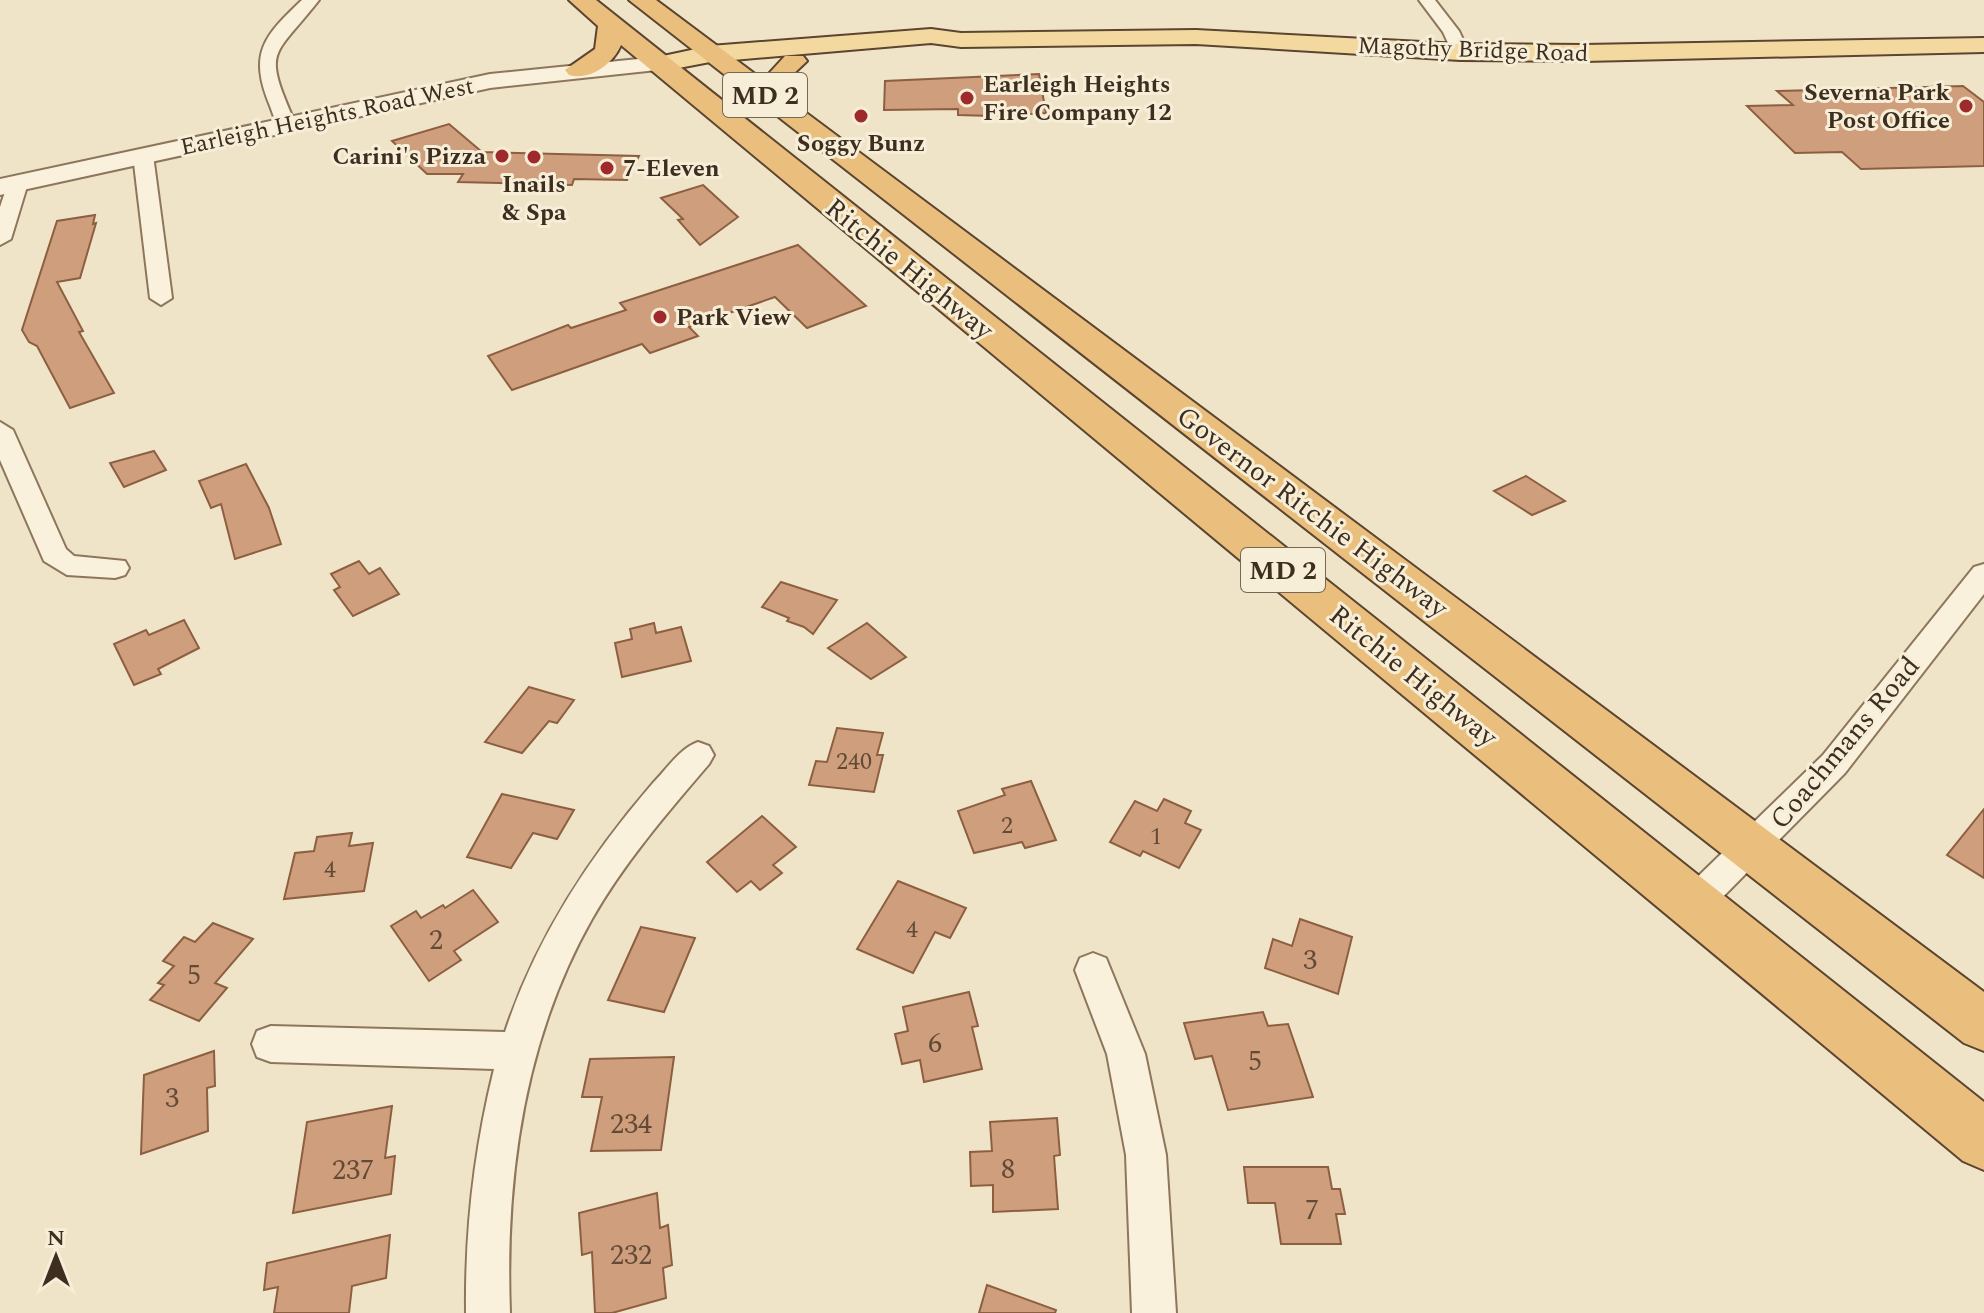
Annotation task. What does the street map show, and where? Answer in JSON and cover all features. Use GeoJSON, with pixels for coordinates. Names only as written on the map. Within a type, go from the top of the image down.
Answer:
{"type":"FeatureCollection","features":[{"type":"Feature","properties":{"kind":"highway","name":"Governor Ritchie Highway"},"geometry":{"type":"LineString","coordinates":[[611,8],[720,61],[1984,1025]]}},
{"type":"Feature","properties":{"kind":"highway","name":"Ritchie Highway"},"geometry":{"type":"LineString","coordinates":[[611,8],[658,64],[1695,902],[1984,1140]]}},
{"type":"Feature","properties":{"kind":"highway"},"geometry":{"type":"LineString","coordinates":[[578,70],[605,56],[611,44],[611,8]]}},
{"type":"Feature","properties":{"kind":"highway"},"geometry":{"type":"LineString","coordinates":[[772,100],[772,82],[777,72],[794,61]]}},
{"type":"Feature","properties":{"kind":"main road","name":"Magothy Bridge Road"},"geometry":{"type":"LineString","coordinates":[[720,61],[931,36],[961,40],[1062,36],[1196,37],[1460,52],[1599,53],[1984,45]]}},
{"type":"Feature","properties":{"kind":"main road","name":"Magothy Bridge Road"},"geometry":{"type":"LineString","coordinates":[[658,64],[794,61],[938,48],[961,40]]}},
{"type":"Feature","properties":{"kind":"street"},"geometry":{"type":"LineString","coordinates":[[287,125],[265,74],[264,55],[279,32],[311,0]]}},
{"type":"Feature","properties":{"kind":"street"},"geometry":{"type":"LineString","coordinates":[[1427,0],[1451,31],[1460,52]]}},
{"type":"Feature","properties":{"kind":"street","name":"Earleigh Heights Road West"},"geometry":{"type":"LineString","coordinates":[[9,185],[490,81],[658,64]]}},
{"type":"Feature","properties":{"kind":"street"},"geometry":{"type":"LineString","coordinates":[[143,155],[161,298]]}},
{"type":"Feature","properties":{"kind":"street"},"geometry":{"type":"LineString","coordinates":[[0,239],[9,185]]}},
{"type":"Feature","properties":{"kind":"street"},"geometry":{"type":"LineString","coordinates":[[0,430],[54,554],[67,565],[115,568]]}},
{"type":"Feature","properties":{"kind":"street","name":"Coachmans Road"},"geometry":{"type":"LineString","coordinates":[[1695,902],[1754,847],[1834,764],[1984,574]]}},
{"type":"Feature","properties":{"kind":"street"},"geometry":{"type":"LineString","coordinates":[[488,1313],[485,1240],[494,1159],[520,1051],[566,931],[596,881],[637,825],[698,755]]}},
{"type":"Feature","properties":{"kind":"street"},"geometry":{"type":"LineString","coordinates":[[1093,970],[1126,1054],[1146,1155],[1154,1313]]}},
{"type":"Feature","properties":{"kind":"street"},"geometry":{"type":"LineString","coordinates":[[271,1044],[520,1051]]}},
{"type":"Feature","properties":{"kind":"building","name":"Earleigh Heights Fire Company 12"},"geometry":{"type":"Polygon","coordinates":[[[1039,74],[1046,113],[993,116],[958,115],[958,109],[884,110],[885,81],[1039,74]]]}},
{"type":"Feature","properties":{"kind":"building"},"geometry":{"type":"Polygon","coordinates":[[[1963,86],[1984,102],[1984,166],[1861,169],[1842,152],[1795,153],[1747,106],[1793,105],[1777,91],[1963,86]]]}},
{"type":"Feature","properties":{"kind":"building"},"geometry":{"type":"Polygon","coordinates":[[[449,124],[482,152],[639,156],[627,180],[574,179],[572,185],[458,182],[463,174],[427,174],[392,141],[449,124]]]}},
{"type":"Feature","properties":{"kind":"building"},"geometry":{"type":"Polygon","coordinates":[[[703,185],[738,217],[700,245],[678,220],[683,219],[661,198],[703,185]]]}},
{"type":"Feature","properties":{"kind":"building"},"geometry":{"type":"Polygon","coordinates":[[[95,215],[93,224],[96,223],[80,278],[57,282],[83,331],[79,332],[114,393],[70,408],[37,346],[29,342],[22,330],[57,221],[95,215]]]}},
{"type":"Feature","properties":{"kind":"building","name":"Park View"},"geometry":{"type":"Polygon","coordinates":[[[798,245],[866,306],[807,328],[775,297],[689,327],[698,336],[650,353],[642,344],[512,390],[488,356],[568,325],[571,328],[626,310],[620,303],[798,245]]]}},
{"type":"Feature","properties":{"kind":"building"},"geometry":{"type":"Polygon","coordinates":[[[154,451],[166,470],[124,487],[110,463],[154,451]]]}},
{"type":"Feature","properties":{"kind":"building"},"geometry":{"type":"Polygon","coordinates":[[[246,464],[269,508],[281,544],[235,559],[221,504],[211,508],[199,481],[246,464]]]}},
{"type":"Feature","properties":{"kind":"building"},"geometry":{"type":"Polygon","coordinates":[[[1526,476],[1565,501],[1532,515],[1494,491],[1526,476]]]}},
{"type":"Feature","properties":{"kind":"building"},"geometry":{"type":"Polygon","coordinates":[[[359,561],[369,574],[380,568],[399,594],[353,616],[334,590],[340,587],[331,574],[359,561]]]}},
{"type":"Feature","properties":{"kind":"building"},"geometry":{"type":"Polygon","coordinates":[[[781,582],[837,600],[813,634],[787,621],[789,618],[762,607],[781,582]]]}},
{"type":"Feature","properties":{"kind":"building"},"geometry":{"type":"Polygon","coordinates":[[[184,620],[199,648],[158,669],[161,674],[134,685],[114,644],[146,630],[149,635],[184,620]]]}},
{"type":"Feature","properties":{"kind":"building"},"geometry":{"type":"Polygon","coordinates":[[[654,623],[656,633],[681,627],[691,661],[622,677],[615,643],[632,639],[630,629],[654,623]]]}},
{"type":"Feature","properties":{"kind":"building"},"geometry":{"type":"Polygon","coordinates":[[[867,623],[906,657],[871,679],[828,648],[867,623]]]}},
{"type":"Feature","properties":{"kind":"building"},"geometry":{"type":"Polygon","coordinates":[[[529,687],[574,700],[557,723],[549,721],[522,753],[485,742],[529,687]]]}},
{"type":"Feature","properties":{"kind":"building"},"geometry":{"type":"Polygon","coordinates":[[[837,728],[883,733],[877,755],[883,755],[874,792],[809,785],[816,761],[827,762],[837,728]]]}},
{"type":"Feature","properties":{"kind":"building"},"geometry":{"type":"Polygon","coordinates":[[[1031,781],[1056,840],[1025,848],[1022,842],[974,853],[958,811],[1005,795],[1002,789],[1031,781]]]}},
{"type":"Feature","properties":{"kind":"building"},"geometry":{"type":"Polygon","coordinates":[[[502,794],[574,810],[557,839],[533,833],[511,868],[467,857],[502,794]]]}},
{"type":"Feature","properties":{"kind":"building"},"geometry":{"type":"Polygon","coordinates":[[[1164,799],[1191,811],[1185,823],[1201,830],[1179,868],[1143,851],[1140,856],[1110,842],[1135,801],[1157,811],[1164,799]]]}},
{"type":"Feature","properties":{"kind":"building"},"geometry":{"type":"Polygon","coordinates":[[[1984,809],[1984,878],[1947,855],[1984,809]]]}},
{"type":"Feature","properties":{"kind":"building"},"geometry":{"type":"Polygon","coordinates":[[[762,816],[796,847],[773,865],[782,873],[760,890],[751,881],[737,892],[707,862],[762,816]]]}},
{"type":"Feature","properties":{"kind":"building"},"geometry":{"type":"Polygon","coordinates":[[[352,833],[349,846],[373,843],[364,891],[284,899],[295,853],[314,851],[317,837],[352,833]]]}},
{"type":"Feature","properties":{"kind":"building"},"geometry":{"type":"Polygon","coordinates":[[[898,881],[966,908],[950,938],[935,932],[913,973],[857,949],[898,881]]]}},
{"type":"Feature","properties":{"kind":"building"},"geometry":{"type":"Polygon","coordinates":[[[473,890],[498,922],[454,951],[461,960],[429,981],[391,926],[416,911],[421,918],[443,905],[445,908],[473,890]]]}},
{"type":"Feature","properties":{"kind":"building"},"geometry":{"type":"Polygon","coordinates":[[[1300,919],[1352,937],[1338,994],[1265,968],[1273,939],[1292,946],[1300,919]]]}},
{"type":"Feature","properties":{"kind":"building"},"geometry":{"type":"Polygon","coordinates":[[[213,923],[253,939],[215,983],[227,988],[199,1021],[150,1000],[164,985],[158,983],[174,966],[163,961],[184,937],[195,942],[213,923]]]}},
{"type":"Feature","properties":{"kind":"building"},"geometry":{"type":"Polygon","coordinates":[[[641,927],[695,938],[664,1012],[608,1000],[641,927]]]}},
{"type":"Feature","properties":{"kind":"building"},"geometry":{"type":"Polygon","coordinates":[[[969,992],[978,1026],[972,1027],[982,1069],[924,1082],[920,1060],[902,1064],[895,1034],[908,1031],[903,1007],[969,992]]]}},
{"type":"Feature","properties":{"kind":"building"},"geometry":{"type":"Polygon","coordinates":[[[1263,1012],[1268,1026],[1288,1024],[1313,1097],[1228,1110],[1212,1056],[1195,1059],[1184,1023],[1263,1012]]]}},
{"type":"Feature","properties":{"kind":"building"},"geometry":{"type":"Polygon","coordinates":[[[214,1051],[215,1086],[207,1088],[208,1131],[141,1154],[144,1075],[214,1051]]]}},
{"type":"Feature","properties":{"kind":"building"},"geometry":{"type":"Polygon","coordinates":[[[674,1057],[661,1150],[591,1151],[602,1097],[582,1097],[590,1059],[674,1057]]]}},
{"type":"Feature","properties":{"kind":"building"},"geometry":{"type":"Polygon","coordinates":[[[392,1106],[385,1158],[395,1156],[391,1194],[293,1213],[307,1122],[392,1106]]]}},
{"type":"Feature","properties":{"kind":"building"},"geometry":{"type":"Polygon","coordinates":[[[1057,1118],[1060,1155],[1054,1156],[1058,1209],[993,1212],[993,1185],[971,1186],[970,1152],[992,1151],[990,1122],[1057,1118]]]}},
{"type":"Feature","properties":{"kind":"building"},"geometry":{"type":"Polygon","coordinates":[[[1244,1167],[1328,1167],[1332,1189],[1340,1189],[1345,1214],[1336,1214],[1341,1244],[1281,1244],[1275,1203],[1248,1203],[1244,1167]]]}},
{"type":"Feature","properties":{"kind":"building"},"geometry":{"type":"Polygon","coordinates":[[[657,1193],[660,1228],[668,1225],[672,1265],[663,1268],[666,1298],[612,1313],[595,1313],[592,1252],[582,1255],[579,1213],[657,1193]]]}},
{"type":"Feature","properties":{"kind":"building"},"geometry":{"type":"Polygon","coordinates":[[[390,1235],[386,1278],[352,1286],[349,1313],[274,1313],[278,1287],[264,1290],[267,1263],[390,1235]]]}},
{"type":"Feature","properties":{"kind":"building"},"geometry":{"type":"Polygon","coordinates":[[[987,1285],[1056,1310],[1055,1313],[979,1313],[987,1285]]]}},
{"type":"Feature","properties":{"kind":"place","name":"Earleigh Heights Fire Company 12"},"geometry":{"type":"Point","coordinates":[967,98]}},
{"type":"Feature","properties":{"kind":"place","name":"Severna Park Post Office"},"geometry":{"type":"Point","coordinates":[1966,106]}},
{"type":"Feature","properties":{"kind":"place","name":"Soggy Bunz"},"geometry":{"type":"Point","coordinates":[861,116]}},
{"type":"Feature","properties":{"kind":"place","name":"Carini's Pizza"},"geometry":{"type":"Point","coordinates":[502,156]}},
{"type":"Feature","properties":{"kind":"place","name":"Inails & Spa"},"geometry":{"type":"Point","coordinates":[534,157]}},
{"type":"Feature","properties":{"kind":"place","name":"7-Eleven"},"geometry":{"type":"Point","coordinates":[607,168]}},
{"type":"Feature","properties":{"kind":"place","name":"Park View"},"geometry":{"type":"Point","coordinates":[660,317]}}]}
